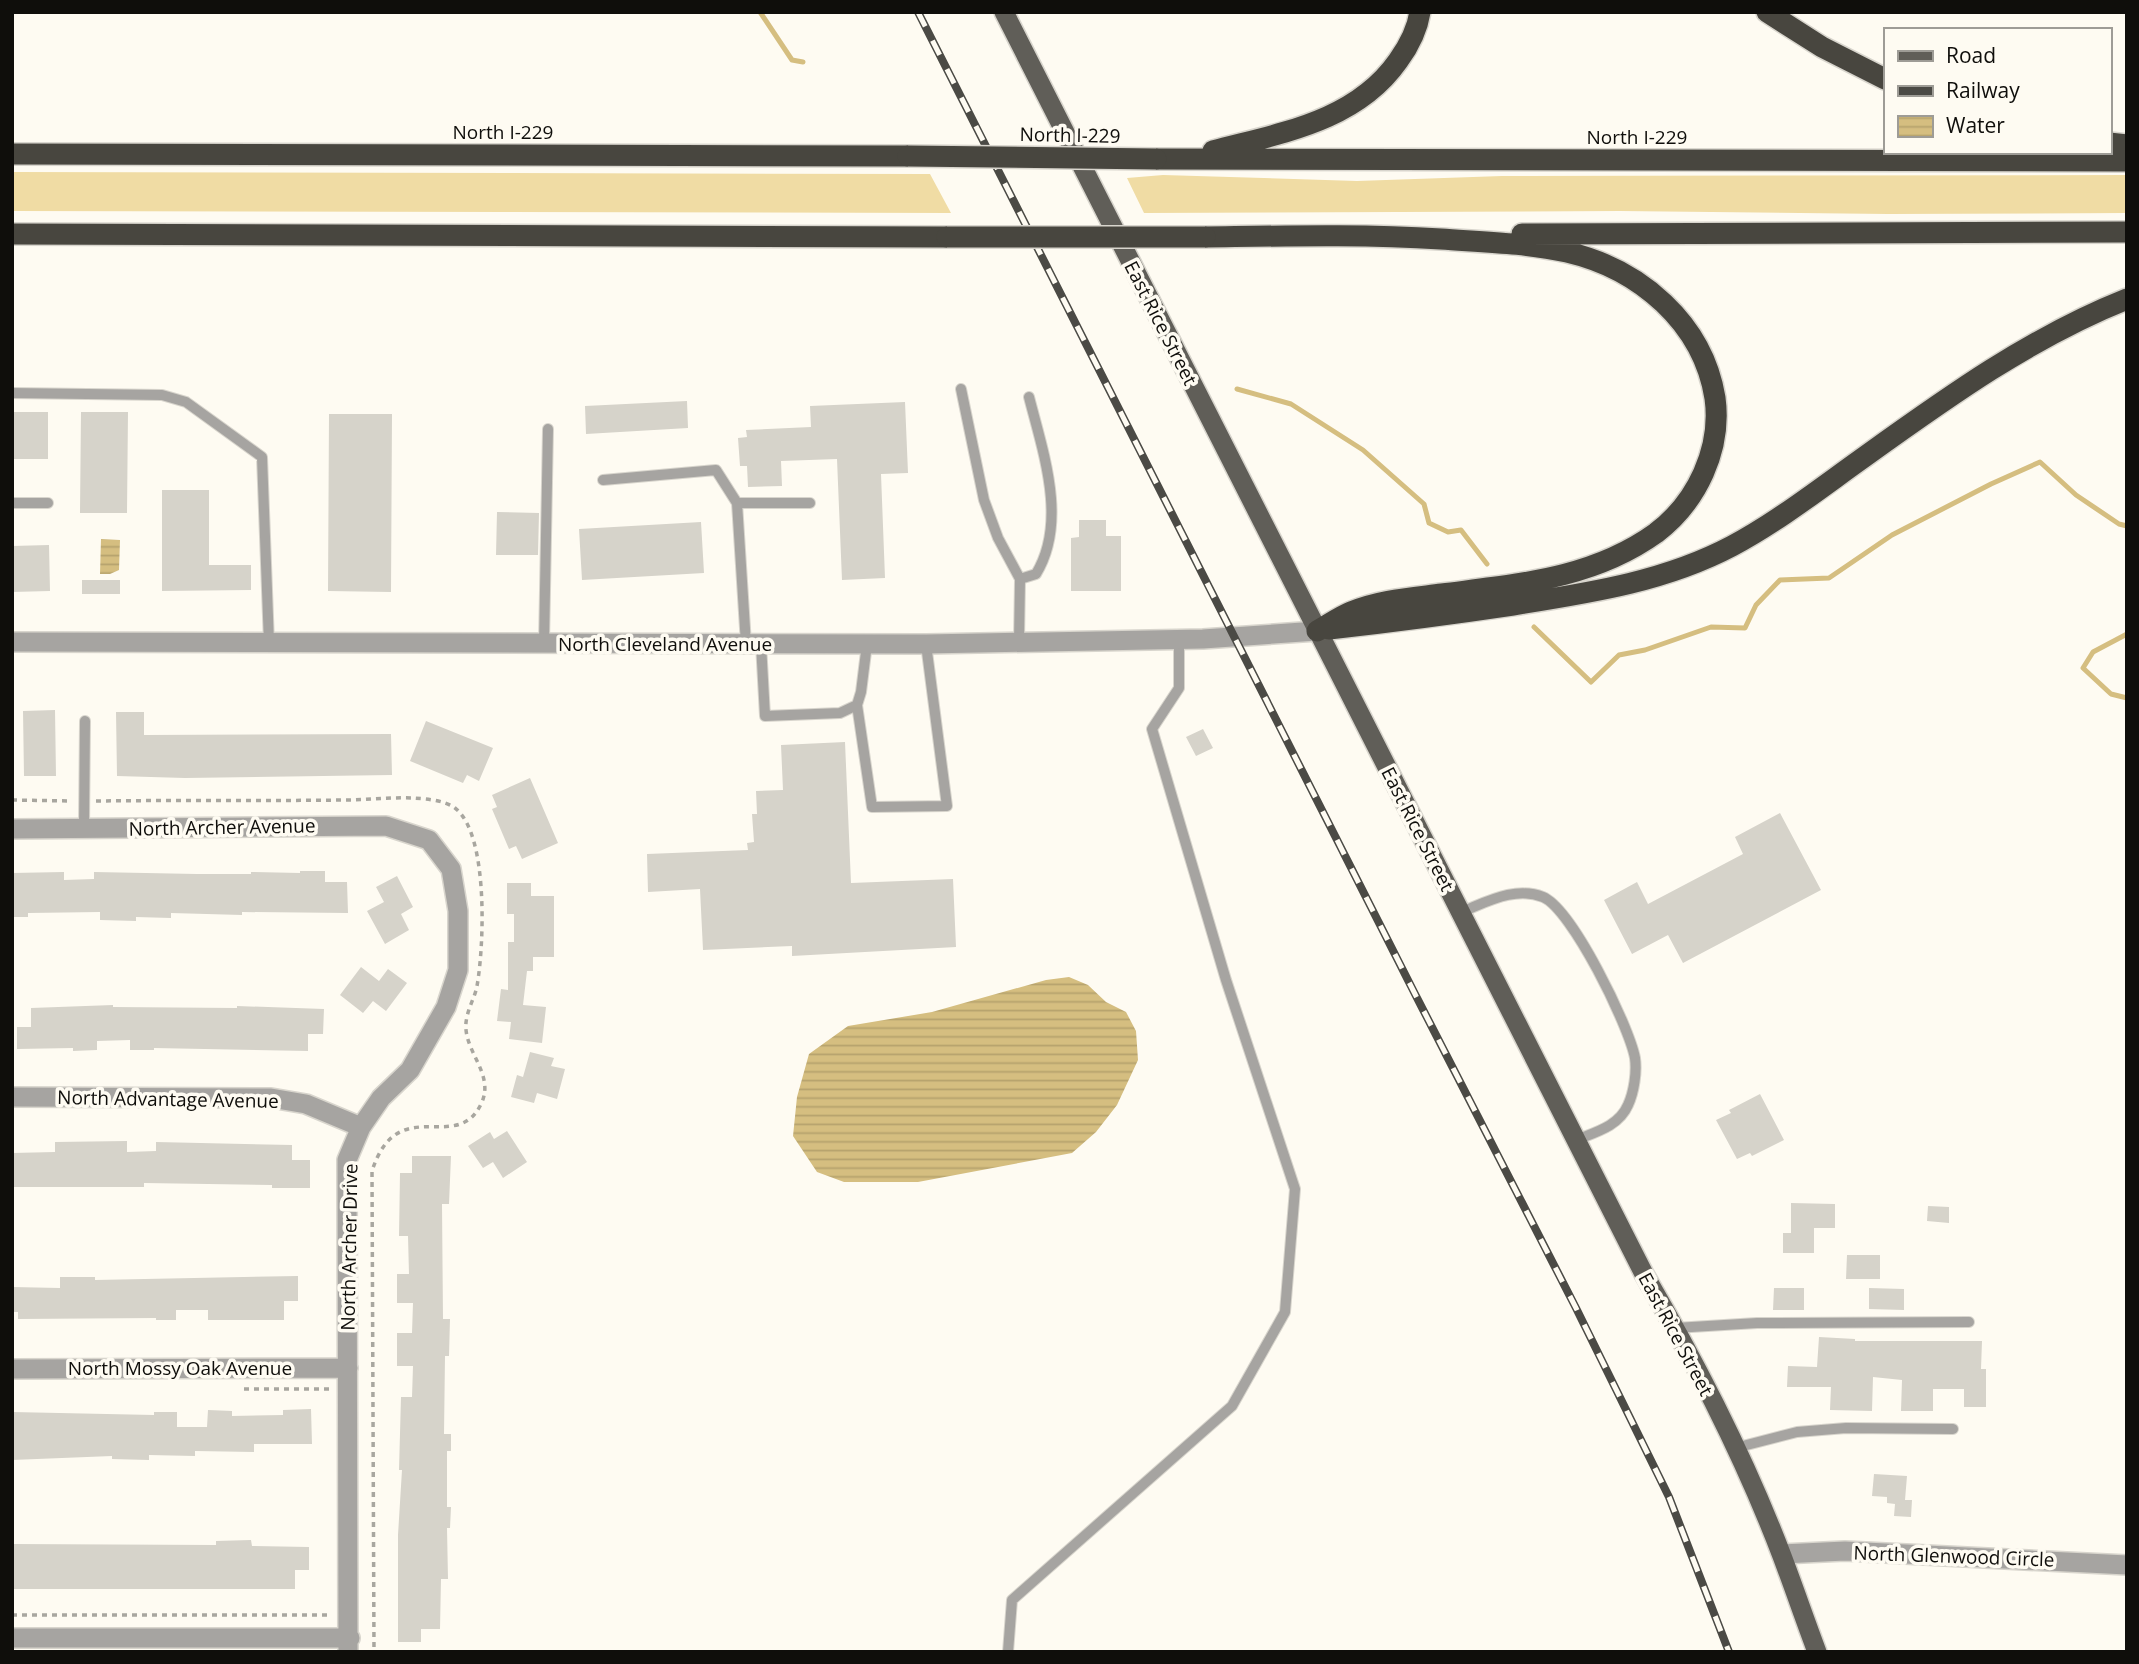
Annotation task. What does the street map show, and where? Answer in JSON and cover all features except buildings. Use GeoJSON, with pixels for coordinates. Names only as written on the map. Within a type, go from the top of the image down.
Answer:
{"type":"FeatureCollection","features":[{"type":"Feature","properties":{"kind":"highway"},"geometry":{"type":"LineString","coordinates":[[1184,159],[1296,130],[1334,114],[1362,98],[1386,78],[1405,52],[1417,28],[1420,12]]}},
{"type":"Feature","properties":{"kind":"highway"},"geometry":{"type":"LineString","coordinates":[[1767,12],[1822,47],[1884,78]]}},
{"type":"Feature","properties":{"kind":"highway","name":"North I-229"},"geometry":{"type":"LineString","coordinates":[[12,154],[2127,161]]}},
{"type":"Feature","properties":{"kind":"highway"},"geometry":{"type":"LineString","coordinates":[[12,234],[1205,237],[2127,232]]}},
{"type":"Feature","properties":{"kind":"highway"},"geometry":{"type":"LineString","coordinates":[[1317,631],[1350,612],[1384,602],[1547,580],[1616,558],[1658,531],[1694,492],[1712,452],[1716,431],[1712,382],[1700,348],[1681,320],[1640,285],[1602,264],[1569,253],[1529,245],[1370,235]]}},
{"type":"Feature","properties":{"kind":"highway"},"geometry":{"type":"LineString","coordinates":[[1317,631],[1415,620],[1577,595],[1624,586],[1685,566],[1731,546],[1777,519],[1985,372],[2042,339],[2127,299]]}},
{"type":"Feature","properties":{"kind":"main road","name":"East Rice Street"},"geometry":{"type":"LineString","coordinates":[[1004,12],[1735,1448],[1782,1554],[1817,1652]]}},
{"type":"Feature","properties":{"kind":"street","name":"North Cleveland Avenue"},"geometry":{"type":"LineString","coordinates":[[12,642],[926,644],[1179,639],[1317,631]]}},
{"type":"Feature","properties":{"kind":"street","name":"North Archer Avenue"},"geometry":{"type":"LineString","coordinates":[[12,829],[386,826],[429,840]]}},
{"type":"Feature","properties":{"kind":"street","name":"North Archer Drive"},"geometry":{"type":"LineString","coordinates":[[349,1645],[347,1160],[361,1127],[382,1098],[410,1070],[446,1007],[458,970],[458,911],[451,869],[429,840]]}},
{"type":"Feature","properties":{"kind":"street","name":"North Advantage Avenue"},"geometry":{"type":"LineString","coordinates":[[12,1097],[271,1098],[306,1104],[361,1127]]}},
{"type":"Feature","properties":{"kind":"street","name":"North Mossy Oak Avenue"},"geometry":{"type":"LineString","coordinates":[[12,1369],[348,1368]]}},
{"type":"Feature","properties":{"kind":"street","name":"North Glenwood Circle"},"geometry":{"type":"LineString","coordinates":[[1782,1554],[1844,1551],[2127,1564]]}},
{"type":"Feature","properties":{"kind":"street"},"geometry":{"type":"LineString","coordinates":[[12,1637],[349,1645]]}},
{"type":"Feature","properties":{"kind":"lane"},"geometry":{"type":"LineString","coordinates":[[961,388],[984,500],[998,538],[1020,579],[1019,642]]}},
{"type":"Feature","properties":{"kind":"lane"},"geometry":{"type":"LineString","coordinates":[[12,393],[162,395],[186,402],[262,457],[269,643]]}},
{"type":"Feature","properties":{"kind":"lane"},"geometry":{"type":"LineString","coordinates":[[1020,579],[1036,575],[1043,563],[1050,539],[1050,492],[1029,397]]}},
{"type":"Feature","properties":{"kind":"lane"},"geometry":{"type":"LineString","coordinates":[[544,643],[548,429]]}},
{"type":"Feature","properties":{"kind":"lane"},"geometry":{"type":"LineString","coordinates":[[603,480],[716,470],[737,503],[765,716],[839,713],[857,705]]}},
{"type":"Feature","properties":{"kind":"lane"},"geometry":{"type":"LineString","coordinates":[[12,503],[48,503]]}},
{"type":"Feature","properties":{"kind":"lane"},"geometry":{"type":"LineString","coordinates":[[737,503],[810,503]]}},
{"type":"Feature","properties":{"kind":"lane"},"geometry":{"type":"LineString","coordinates":[[1008,1652],[1012,1600],[1232,1406],[1285,1312],[1295,1189],[1226,980],[1152,729],[1179,688],[1179,639]]}},
{"type":"Feature","properties":{"kind":"lane"},"geometry":{"type":"LineString","coordinates":[[867,644],[857,705],[872,807],[947,806],[926,644]]}},
{"type":"Feature","properties":{"kind":"lane"},"geometry":{"type":"LineString","coordinates":[[84,829],[85,721]]}},
{"type":"Feature","properties":{"kind":"lane"},"geometry":{"type":"LineString","coordinates":[[1461,912],[1511,893],[1545,898],[1561,911],[1583,941],[1630,1039],[1636,1060],[1629,1104],[1620,1117],[1605,1129],[1576,1140]]}},
{"type":"Feature","properties":{"kind":"lane"},"geometry":{"type":"LineString","coordinates":[[1675,1328],[1757,1323],[1969,1322]]}},
{"type":"Feature","properties":{"kind":"lane"},"geometry":{"type":"LineString","coordinates":[[1735,1448],[1797,1432],[1846,1428],[1953,1429]]}},
{"type":"Feature","properties":{"kind":"path"},"geometry":{"type":"LineString","coordinates":[[12,800],[411,798],[436,800],[454,807],[468,823],[478,859],[482,912],[479,970],[476,990],[466,1017],[465,1035],[482,1069],[484,1098],[473,1115],[456,1125],[436,1128],[409,1127],[400,1130],[388,1139],[377,1154],[372,1171],[374,1652]]}},
{"type":"Feature","properties":{"kind":"path"},"geometry":{"type":"LineString","coordinates":[[12,1615],[330,1615]]}},
{"type":"Feature","properties":{"kind":"shaded area"},"geometry":{"type":"Polygon","coordinates":[[[12,172],[930,174],[951,213],[12,211],[12,172]]]}},
{"type":"Feature","properties":{"kind":"shaded area"},"geometry":{"type":"Polygon","coordinates":[[[1163,175],[1357,181],[1502,176],[2127,175],[2127,213],[1144,213],[1127,178],[1163,175]]]}},
{"type":"Feature","properties":{"kind":"water"},"geometry":{"type":"Polygon","coordinates":[[[101,539],[120,540],[119,570],[110,574],[100,574],[101,539]]]}},
{"type":"Feature","properties":{"kind":"water"},"geometry":{"type":"Polygon","coordinates":[[[1069,977],[1088,985],[1106,1002],[1126,1012],[1136,1031],[1138,1060],[1117,1105],[1096,1132],[1072,1153],[918,1182],[844,1182],[817,1172],[793,1136],[797,1097],[809,1054],[848,1026],[932,1012],[1046,980],[1069,977]]]}},
{"type":"Feature","properties":{"kind":"waterway"},"geometry":{"type":"LineString","coordinates":[[760,12],[792,60],[803,62]]}},
{"type":"Feature","properties":{"kind":"waterway"},"geometry":{"type":"LineString","coordinates":[[1237,389],[1291,404],[1363,450],[1424,504],[1429,523],[1448,532],[1461,530],[1487,564]]}},
{"type":"Feature","properties":{"kind":"waterway"},"geometry":{"type":"LineString","coordinates":[[1534,627],[1591,682],[1619,655],[1645,650],[1711,627],[1745,628],[1756,605],[1780,580],[1829,578],[1892,535],[2040,462],[2076,495],[2119,524],[2127,526]]}},
{"type":"Feature","properties":{"kind":"waterway"},"geometry":{"type":"LineString","coordinates":[[2127,634],[2093,652],[2083,668],[2111,694],[2127,698]]}},
{"type":"Feature","properties":{"kind":"railway"},"geometry":{"type":"LineString","coordinates":[[918,12],[1576,1308],[1669,1497],[1729,1652]]}}]}
